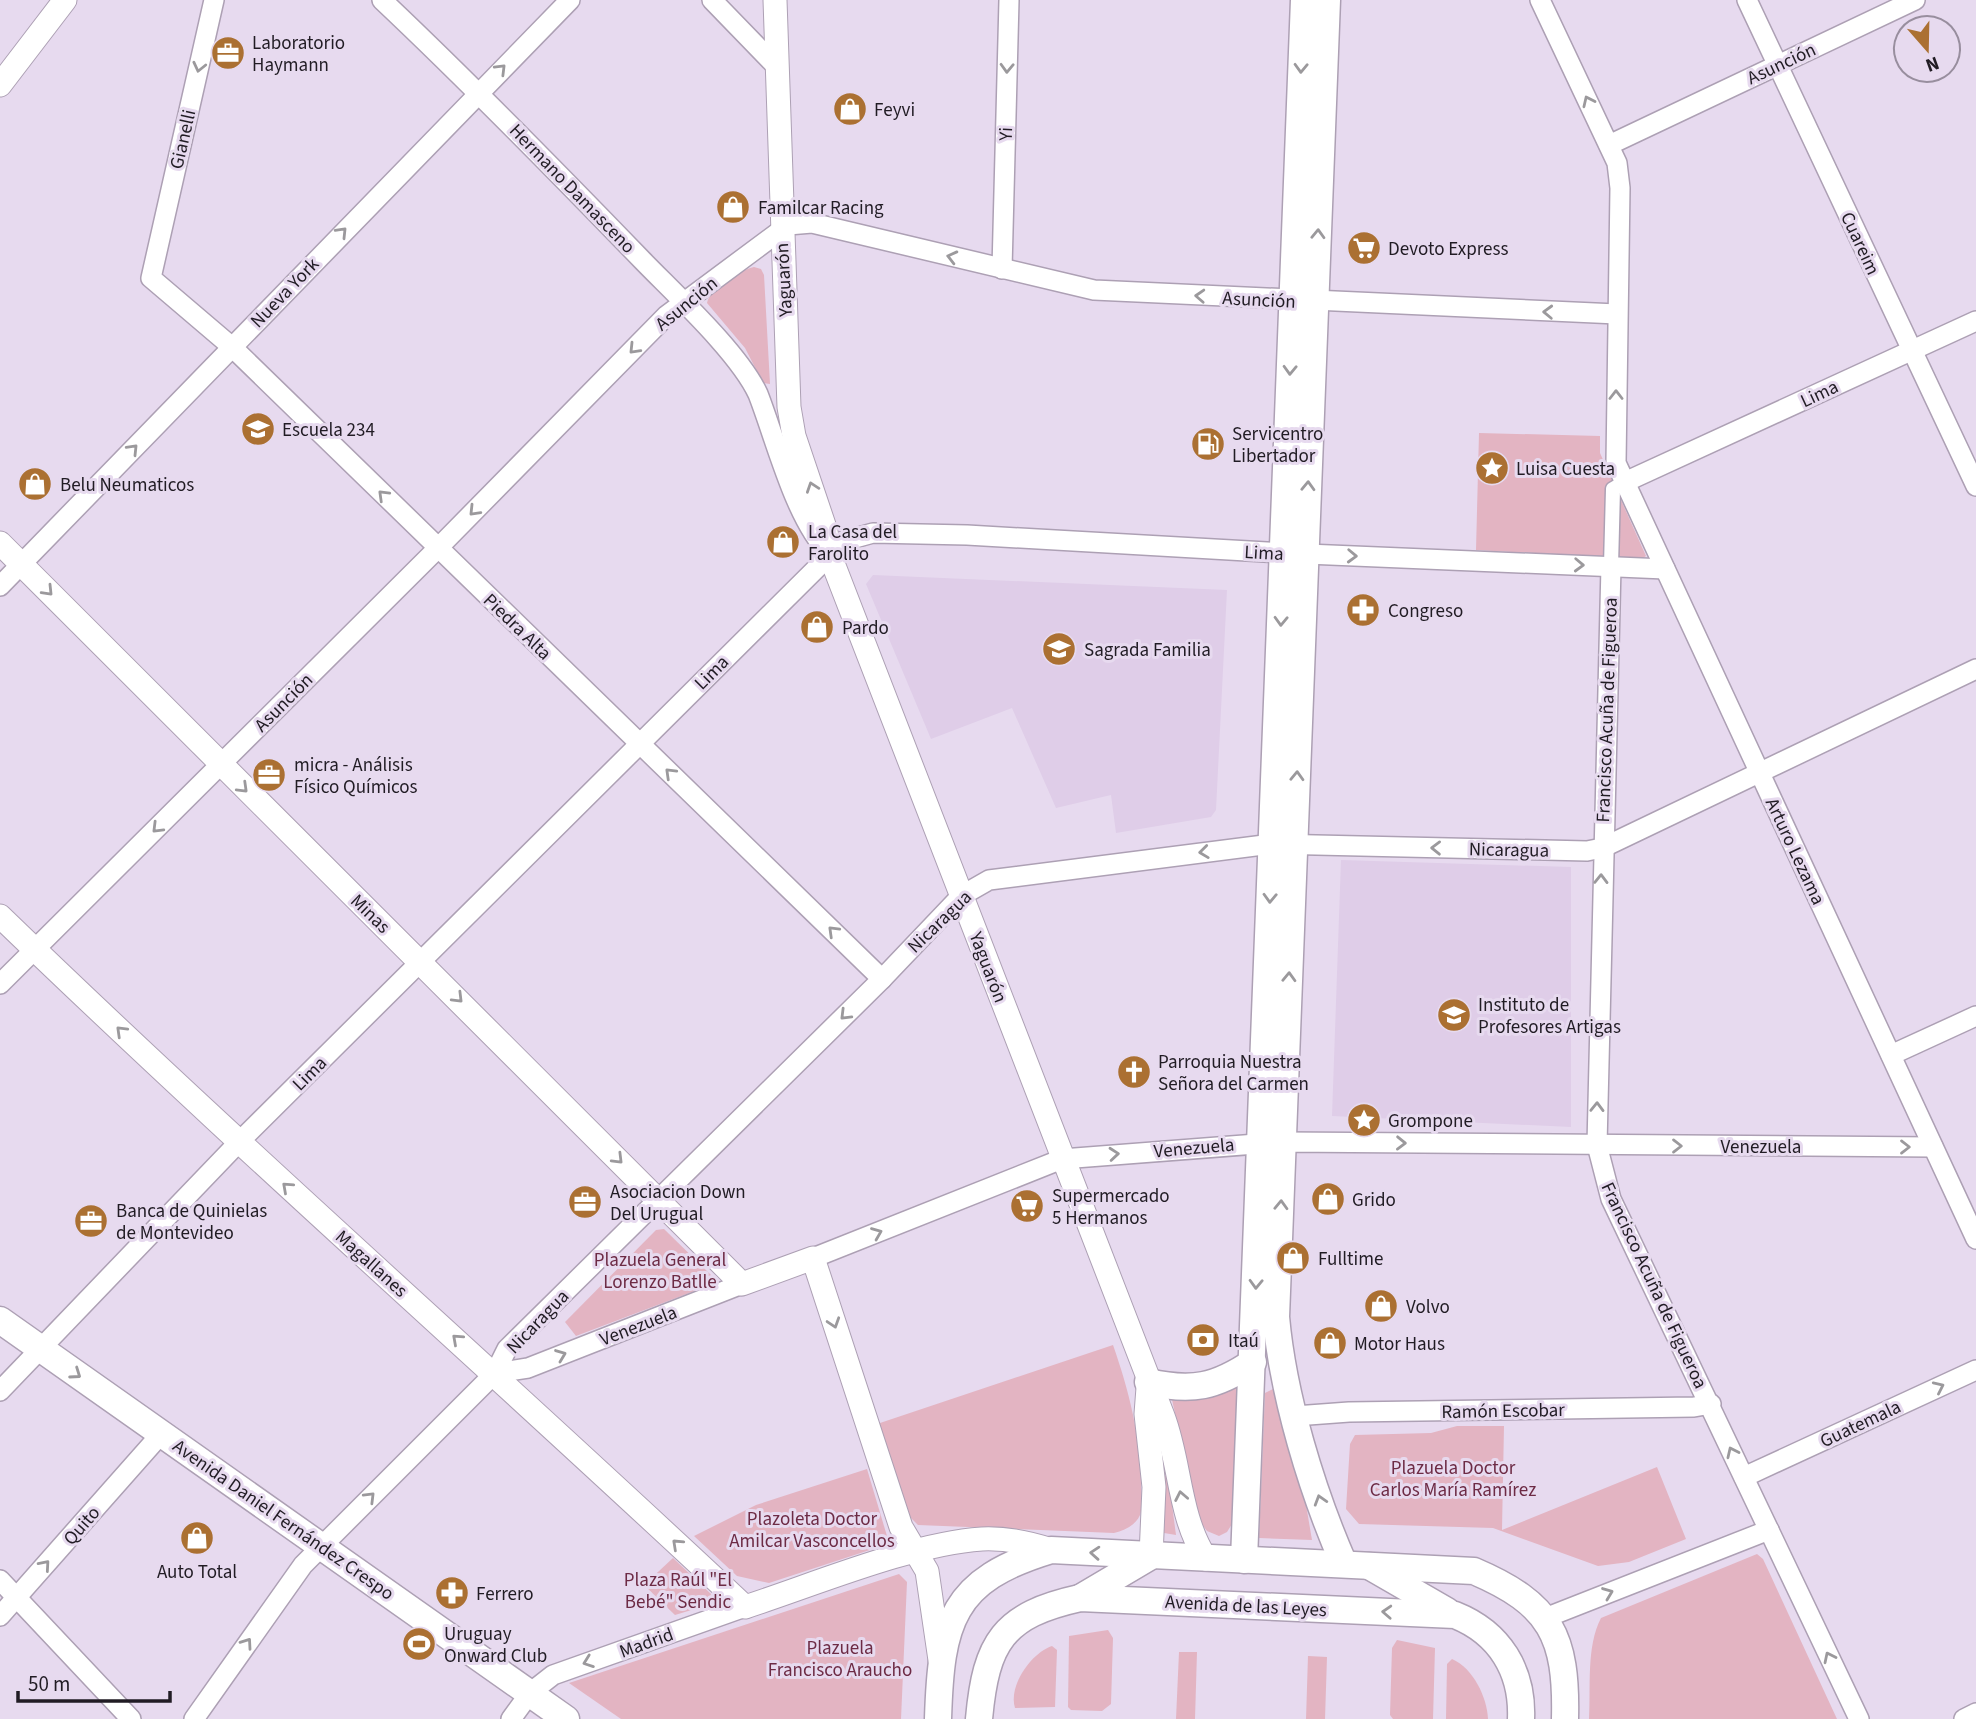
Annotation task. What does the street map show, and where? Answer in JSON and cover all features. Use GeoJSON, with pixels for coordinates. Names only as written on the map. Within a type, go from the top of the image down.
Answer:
{"type":"FeatureCollection","features":[{"type":"Feature","properties":{"kind":"main road"},"geometry":{"type":"LineString","coordinates":[[1304,0],[1304,302],[1273,1142],[1276,1317],[1283,1370],[1323,1510],[1355,1564],[1455,1615]]}},
{"type":"Feature","properties":{"kind":"main road"},"geometry":{"type":"LineString","coordinates":[[1304,302],[1327,0]]}},
{"type":"Feature","properties":{"kind":"main road"},"geometry":{"type":"LineString","coordinates":[[1244,1560],[1253,1362],[1273,1142]]}},
{"type":"Feature","properties":{"kind":"main road","name":"Avenida Daniel Fernández Crespo"},"geometry":{"type":"LineString","coordinates":[[0,1320],[566,1719]]}},
{"type":"Feature","properties":{"kind":"main road"},"geometry":{"type":"LineString","coordinates":[[1148,1382],[1175,1388],[1214,1384],[1253,1362]]}},
{"type":"Feature","properties":{"kind":"main road"},"geometry":{"type":"LineString","coordinates":[[938,1718],[940,1660],[950,1626],[972,1590],[997,1570],[1051,1550],[1474,1571],[1522,1594],[1545,1618],[1565,1672],[1565,1719]]}},
{"type":"Feature","properties":{"kind":"main road"},"geometry":{"type":"LineString","coordinates":[[1080,1598],[1151,1556]]}},
{"type":"Feature","properties":{"kind":"main road","name":"Avenida de las Leyes"},"geometry":{"type":"LineString","coordinates":[[979,1719],[983,1680],[993,1652],[1005,1633],[1019,1619],[1036,1609],[1080,1598],[1455,1615],[1481,1628],[1498,1644],[1511,1664],[1521,1694],[1521,1719]]}},
{"type":"Feature","properties":{"kind":"main road"},"geometry":{"type":"LineString","coordinates":[[938,1718],[983,1680]]}},
{"type":"Feature","properties":{"kind":"street"},"geometry":{"type":"LineString","coordinates":[[0,85],[65,0]]}},
{"type":"Feature","properties":{"kind":"street","name":"Gianelli"},"geometry":{"type":"LineString","coordinates":[[151,278],[214,0]]}},
{"type":"Feature","properties":{"kind":"street","name":"Hermano Damasceno"},"geometry":{"type":"LineString","coordinates":[[382,0],[479,91],[683,302],[754,386]]}},
{"type":"Feature","properties":{"kind":"street","name":"Nueva York"},"geometry":{"type":"LineString","coordinates":[[0,586],[570,0]]}},
{"type":"Feature","properties":{"kind":"street"},"geometry":{"type":"LineString","coordinates":[[712,0],[778,66]]}},
{"type":"Feature","properties":{"kind":"street","name":"Yaguarón"},"geometry":{"type":"LineString","coordinates":[[775,0],[781,229],[791,424],[823,520],[829,553],[1170,1434],[1186,1520],[1206,1559]]}},
{"type":"Feature","properties":{"kind":"street","name":"Yi"},"geometry":{"type":"LineString","coordinates":[[1002,269],[1009,0]]}},
{"type":"Feature","properties":{"kind":"street"},"geometry":{"type":"LineString","coordinates":[[1540,0],[1617,163],[1620,188],[1617,314]]}},
{"type":"Feature","properties":{"kind":"street","name":"Cuareim"},"geometry":{"type":"LineString","coordinates":[[1747,0],[1976,486]]}},
{"type":"Feature","properties":{"kind":"street","name":"Asunción"},"geometry":{"type":"LineString","coordinates":[[1609,145],[1915,0]]}},
{"type":"Feature","properties":{"kind":"street","name":"Asunción"},"geometry":{"type":"LineString","coordinates":[[0,984],[683,302],[781,229],[796,223],[812,223],[1094,290],[1304,302],[1617,314]]}},
{"type":"Feature","properties":{"kind":"street","name":"Piedra Alta"},"geometry":{"type":"LineString","coordinates":[[151,278],[232,346],[882,979]]}},
{"type":"Feature","properties":{"kind":"street","name":"Arturo Lezama"},"geometry":{"type":"LineString","coordinates":[[1617,314],[1616,463],[1976,1239]]}},
{"type":"Feature","properties":{"kind":"street","name":"Lima"},"geometry":{"type":"LineString","coordinates":[[1625,482],[1976,321]]}},
{"type":"Feature","properties":{"kind":"street","name":"Yaguarón"},"geometry":{"type":"LineString","coordinates":[[754,386],[804,516],[818,542],[829,553]]}},
{"type":"Feature","properties":{"kind":"street"},"geometry":{"type":"LineString","coordinates":[[1611,566],[1613,489],[1625,482]]}},
{"type":"Feature","properties":{"kind":"street","name":"Lima"},"geometry":{"type":"LineString","coordinates":[[0,1391],[238,1143],[829,553],[851,538],[873,533],[1665,569]]}},
{"type":"Feature","properties":{"kind":"street","name":"Minas"},"geometry":{"type":"LineString","coordinates":[[0,543],[219,765],[422,962],[742,1284]]}},
{"type":"Feature","properties":{"kind":"street","name":"Francisco Acuña de Figueroa"},"geometry":{"type":"LineString","coordinates":[[1611,566],[1602,848],[1597,1146],[1611,1199],[1859,1719]]}},
{"type":"Feature","properties":{"kind":"street","name":"Nicaragua"},"geometry":{"type":"LineString","coordinates":[[194,1719],[303,1565],[495,1373],[507,1349],[882,979],[961,896],[989,880],[1283,844],[1587,851],[1602,848],[1976,669]]}},
{"type":"Feature","properties":{"kind":"street","name":"Magallanes"},"geometry":{"type":"LineString","coordinates":[[0,916],[238,1143],[495,1373],[745,1607]]}},
{"type":"Feature","properties":{"kind":"street"},"geometry":{"type":"LineString","coordinates":[[1891,1055],[1976,1016]]}},
{"type":"Feature","properties":{"kind":"street","name":"Venezuela"},"geometry":{"type":"LineString","coordinates":[[495,1373],[528,1368],[1062,1159],[1273,1142],[1933,1147]]}},
{"type":"Feature","properties":{"kind":"street"},"geometry":{"type":"LineString","coordinates":[[813,1258],[901,1527],[927,1571],[940,1660]]}},
{"type":"Feature","properties":{"kind":"street","name":"Guatemala"},"geometry":{"type":"LineString","coordinates":[[1744,1477],[1976,1370]]}},
{"type":"Feature","properties":{"kind":"street","name":"Yaguarón"},"geometry":{"type":"LineString","coordinates":[[1148,1382],[1146,1414],[1154,1487],[1151,1556]]}},
{"type":"Feature","properties":{"kind":"street","name":"Ramón Escobar"},"geometry":{"type":"LineString","coordinates":[[1295,1416],[1349,1412],[1694,1407],[1710,1404]]}},
{"type":"Feature","properties":{"kind":"street","name":"Quito"},"geometry":{"type":"LineString","coordinates":[[0,1616],[161,1434]]}},
{"type":"Feature","properties":{"kind":"street"},"geometry":{"type":"LineString","coordinates":[[1545,1618],[1769,1530]]}},
{"type":"Feature","properties":{"kind":"street"},"geometry":{"type":"LineString","coordinates":[[917,1551],[983,1539],[1031,1544],[1051,1550]]}},
{"type":"Feature","properties":{"kind":"street","name":"Madrid"},"geometry":{"type":"LineString","coordinates":[[511,1719],[530,1693],[553,1675],[745,1607],[917,1551]]}},
{"type":"Feature","properties":{"kind":"street"},"geometry":{"type":"LineString","coordinates":[[0,1580],[131,1719]]}},
{"type":"Feature","properties":{"kind":"street"},"geometry":{"type":"LineString","coordinates":[[1964,1719],[1976,1713]]}},
{"type":"Feature","properties":{"kind":"shaded area","name":"Sagrada Familia"},"geometry":{"type":"Polygon","coordinates":[[[873,575],[1227,590],[1216,810],[1211,817],[1116,833],[1111,795],[1056,808],[1012,708],[931,739],[866,584],[873,575]]]}},
{"type":"Feature","properties":{"kind":"shaded area","name":"Instituto de Profesores Artigas"},"geometry":{"type":"Polygon","coordinates":[[[1341,860],[1571,867],[1571,1127],[1332,1116],[1341,860]]]}},
{"type":"Feature","properties":{"kind":"green space"},"geometry":{"type":"Polygon","coordinates":[[[754,267],[761,269],[764,275],[770,384],[763,383],[745,348],[707,303],[726,281],[754,267]]]}},
{"type":"Feature","properties":{"kind":"green space"},"geometry":{"type":"Polygon","coordinates":[[[1479,433],[1600,436],[1600,453],[1646,556],[1642,559],[1476,550],[1479,433]]]}},
{"type":"Feature","properties":{"kind":"green space","name":"Plazuela General Lorenzo Batlle"},"geometry":{"type":"Polygon","coordinates":[[[664,1229],[711,1275],[711,1282],[705,1287],[576,1336],[565,1322],[656,1230],[664,1229]]]}},
{"type":"Feature","properties":{"kind":"green space"},"geometry":{"type":"Polygon","coordinates":[[[1113,1345],[1129,1396],[1140,1465],[1140,1515],[1132,1525],[1114,1533],[918,1525],[908,1515],[877,1424],[1113,1345]]]}},
{"type":"Feature","properties":{"kind":"green space"},"geometry":{"type":"Polygon","coordinates":[[[1237,1383],[1232,1524],[1227,1532],[1219,1536],[1207,1531],[1198,1519],[1171,1395],[1237,1383]]]}},
{"type":"Feature","properties":{"kind":"green space"},"geometry":{"type":"Polygon","coordinates":[[[1273,1389],[1303,1487],[1312,1540],[1259,1538],[1265,1393],[1273,1389]]]}},
{"type":"Feature","properties":{"kind":"green space","name":"Plazuela Doctor Carlos María Ramírez"},"geometry":{"type":"Polygon","coordinates":[[[1457,1426],[1504,1426],[1502,1530],[1657,1467],[1686,1539],[1629,1562],[1598,1566],[1493,1528],[1359,1524],[1346,1509],[1350,1444],[1355,1435],[1431,1433],[1457,1426]]]}},
{"type":"Feature","properties":{"kind":"green space","name":"Plazoleta Doctor Amilcar Vasconcellos"},"geometry":{"type":"Polygon","coordinates":[[[867,1469],[887,1536],[882,1546],[769,1583],[737,1576],[694,1536],[756,1505],[867,1469]]]}},
{"type":"Feature","properties":{"kind":"green space"},"geometry":{"type":"Polygon","coordinates":[[[1168,1475],[1176,1535],[1164,1533],[1165,1476],[1168,1475]]]}},
{"type":"Feature","properties":{"kind":"green space"},"geometry":{"type":"Polygon","coordinates":[[[1757,1554],[1763,1559],[1837,1719],[1589,1719],[1591,1654],[1601,1618],[1757,1554]]]}},
{"type":"Feature","properties":{"kind":"green space","name":"Plaza Raúl \"El Bebé\" Sendic"},"geometry":{"type":"Polygon","coordinates":[[[673,1558],[711,1594],[708,1605],[675,1615],[644,1585],[673,1558]]]}},
{"type":"Feature","properties":{"kind":"green space","name":"Plazuela Francisco Araucho"},"geometry":{"type":"Polygon","coordinates":[[[899,1574],[907,1582],[901,1719],[621,1719],[569,1683],[899,1574]]]}},
{"type":"Feature","properties":{"kind":"green space"},"geometry":{"type":"Polygon","coordinates":[[[1108,1630],[1113,1638],[1111,1704],[1102,1711],[1071,1710],[1068,1707],[1069,1636],[1108,1630]]]}},
{"type":"Feature","properties":{"kind":"green space"},"geometry":{"type":"Polygon","coordinates":[[[1397,1640],[1435,1648],[1433,1719],[1393,1719],[1390,1715],[1392,1648],[1397,1640]]]}},
{"type":"Feature","properties":{"kind":"green space"},"geometry":{"type":"Polygon","coordinates":[[[1052,1646],[1057,1650],[1055,1707],[1015,1708],[1015,1690],[1023,1671],[1036,1656],[1052,1646]]]}},
{"type":"Feature","properties":{"kind":"green space"},"geometry":{"type":"Polygon","coordinates":[[[1179,1652],[1197,1652],[1195,1719],[1176,1719],[1179,1652]]]}},
{"type":"Feature","properties":{"kind":"green space"},"geometry":{"type":"Polygon","coordinates":[[[1308,1656],[1327,1657],[1325,1719],[1306,1719],[1308,1656]]]}},
{"type":"Feature","properties":{"kind":"green space"},"geometry":{"type":"Polygon","coordinates":[[[1452,1659],[1460,1663],[1478,1684],[1488,1719],[1446,1719],[1447,1664],[1452,1659]]]}},
{"type":"Feature","properties":{"kind":"place","name":"Laboratorio Haymann"},"geometry":{"type":"Point","coordinates":[228,53]}},
{"type":"Feature","properties":{"kind":"place","name":"Feyvi"},"geometry":{"type":"Point","coordinates":[850,109]}},
{"type":"Feature","properties":{"kind":"place","name":"Familcar Racing"},"geometry":{"type":"Point","coordinates":[733,207]}},
{"type":"Feature","properties":{"kind":"place","name":"Devoto Express"},"geometry":{"type":"Point","coordinates":[1364,248]}},
{"type":"Feature","properties":{"kind":"place","name":"Escuela 234"},"geometry":{"type":"Point","coordinates":[258,429]}},
{"type":"Feature","properties":{"kind":"place","name":"Servicentro Libertador"},"geometry":{"type":"Point","coordinates":[1208,444]}},
{"type":"Feature","properties":{"kind":"place","name":"Luisa Cuesta"},"geometry":{"type":"Point","coordinates":[1492,468]}},
{"type":"Feature","properties":{"kind":"place","name":"Belu Neumaticos"},"geometry":{"type":"Point","coordinates":[35,484]}},
{"type":"Feature","properties":{"kind":"place","name":"La Casa del Farolito"},"geometry":{"type":"Point","coordinates":[783,542]}},
{"type":"Feature","properties":{"kind":"place","name":"Congreso"},"geometry":{"type":"Point","coordinates":[1363,610]}},
{"type":"Feature","properties":{"kind":"place","name":"Pardo"},"geometry":{"type":"Point","coordinates":[817,627]}},
{"type":"Feature","properties":{"kind":"place","name":"Sagrada Familia"},"geometry":{"type":"Point","coordinates":[1059,649]}},
{"type":"Feature","properties":{"kind":"place","name":"micra - Análisis Físico Químicos"},"geometry":{"type":"Point","coordinates":[269,775]}},
{"type":"Feature","properties":{"kind":"place","name":"Instituto de Profesores Artigas"},"geometry":{"type":"Point","coordinates":[1454,1015]}},
{"type":"Feature","properties":{"kind":"place","name":"Parroquia Nuestra Señora del Carmen"},"geometry":{"type":"Point","coordinates":[1134,1072]}},
{"type":"Feature","properties":{"kind":"place","name":"Grompone"},"geometry":{"type":"Point","coordinates":[1364,1120]}},
{"type":"Feature","properties":{"kind":"place","name":"Grido"},"geometry":{"type":"Point","coordinates":[1328,1199]}},
{"type":"Feature","properties":{"kind":"place","name":"Asociacion Down Del Urugual"},"geometry":{"type":"Point","coordinates":[585,1202]}},
{"type":"Feature","properties":{"kind":"place","name":"Supermercado 5 Hermanos"},"geometry":{"type":"Point","coordinates":[1027,1206]}},
{"type":"Feature","properties":{"kind":"place","name":"Banca de Quinielas de Montevideo"},"geometry":{"type":"Point","coordinates":[91,1221]}},
{"type":"Feature","properties":{"kind":"place","name":"Fulltime"},"geometry":{"type":"Point","coordinates":[1293,1258]}},
{"type":"Feature","properties":{"kind":"place","name":"Volvo"},"geometry":{"type":"Point","coordinates":[1381,1306]}},
{"type":"Feature","properties":{"kind":"place","name":"Itaú"},"geometry":{"type":"Point","coordinates":[1203,1340]}},
{"type":"Feature","properties":{"kind":"place","name":"Motor Haus"},"geometry":{"type":"Point","coordinates":[1330,1343]}},
{"type":"Feature","properties":{"kind":"place","name":"Auto Total"},"geometry":{"type":"Point","coordinates":[197,1538]}},
{"type":"Feature","properties":{"kind":"place","name":"Ferrero"},"geometry":{"type":"Point","coordinates":[452,1593]}},
{"type":"Feature","properties":{"kind":"place","name":"Uruguay Onward Club"},"geometry":{"type":"Point","coordinates":[419,1644]}}]}
